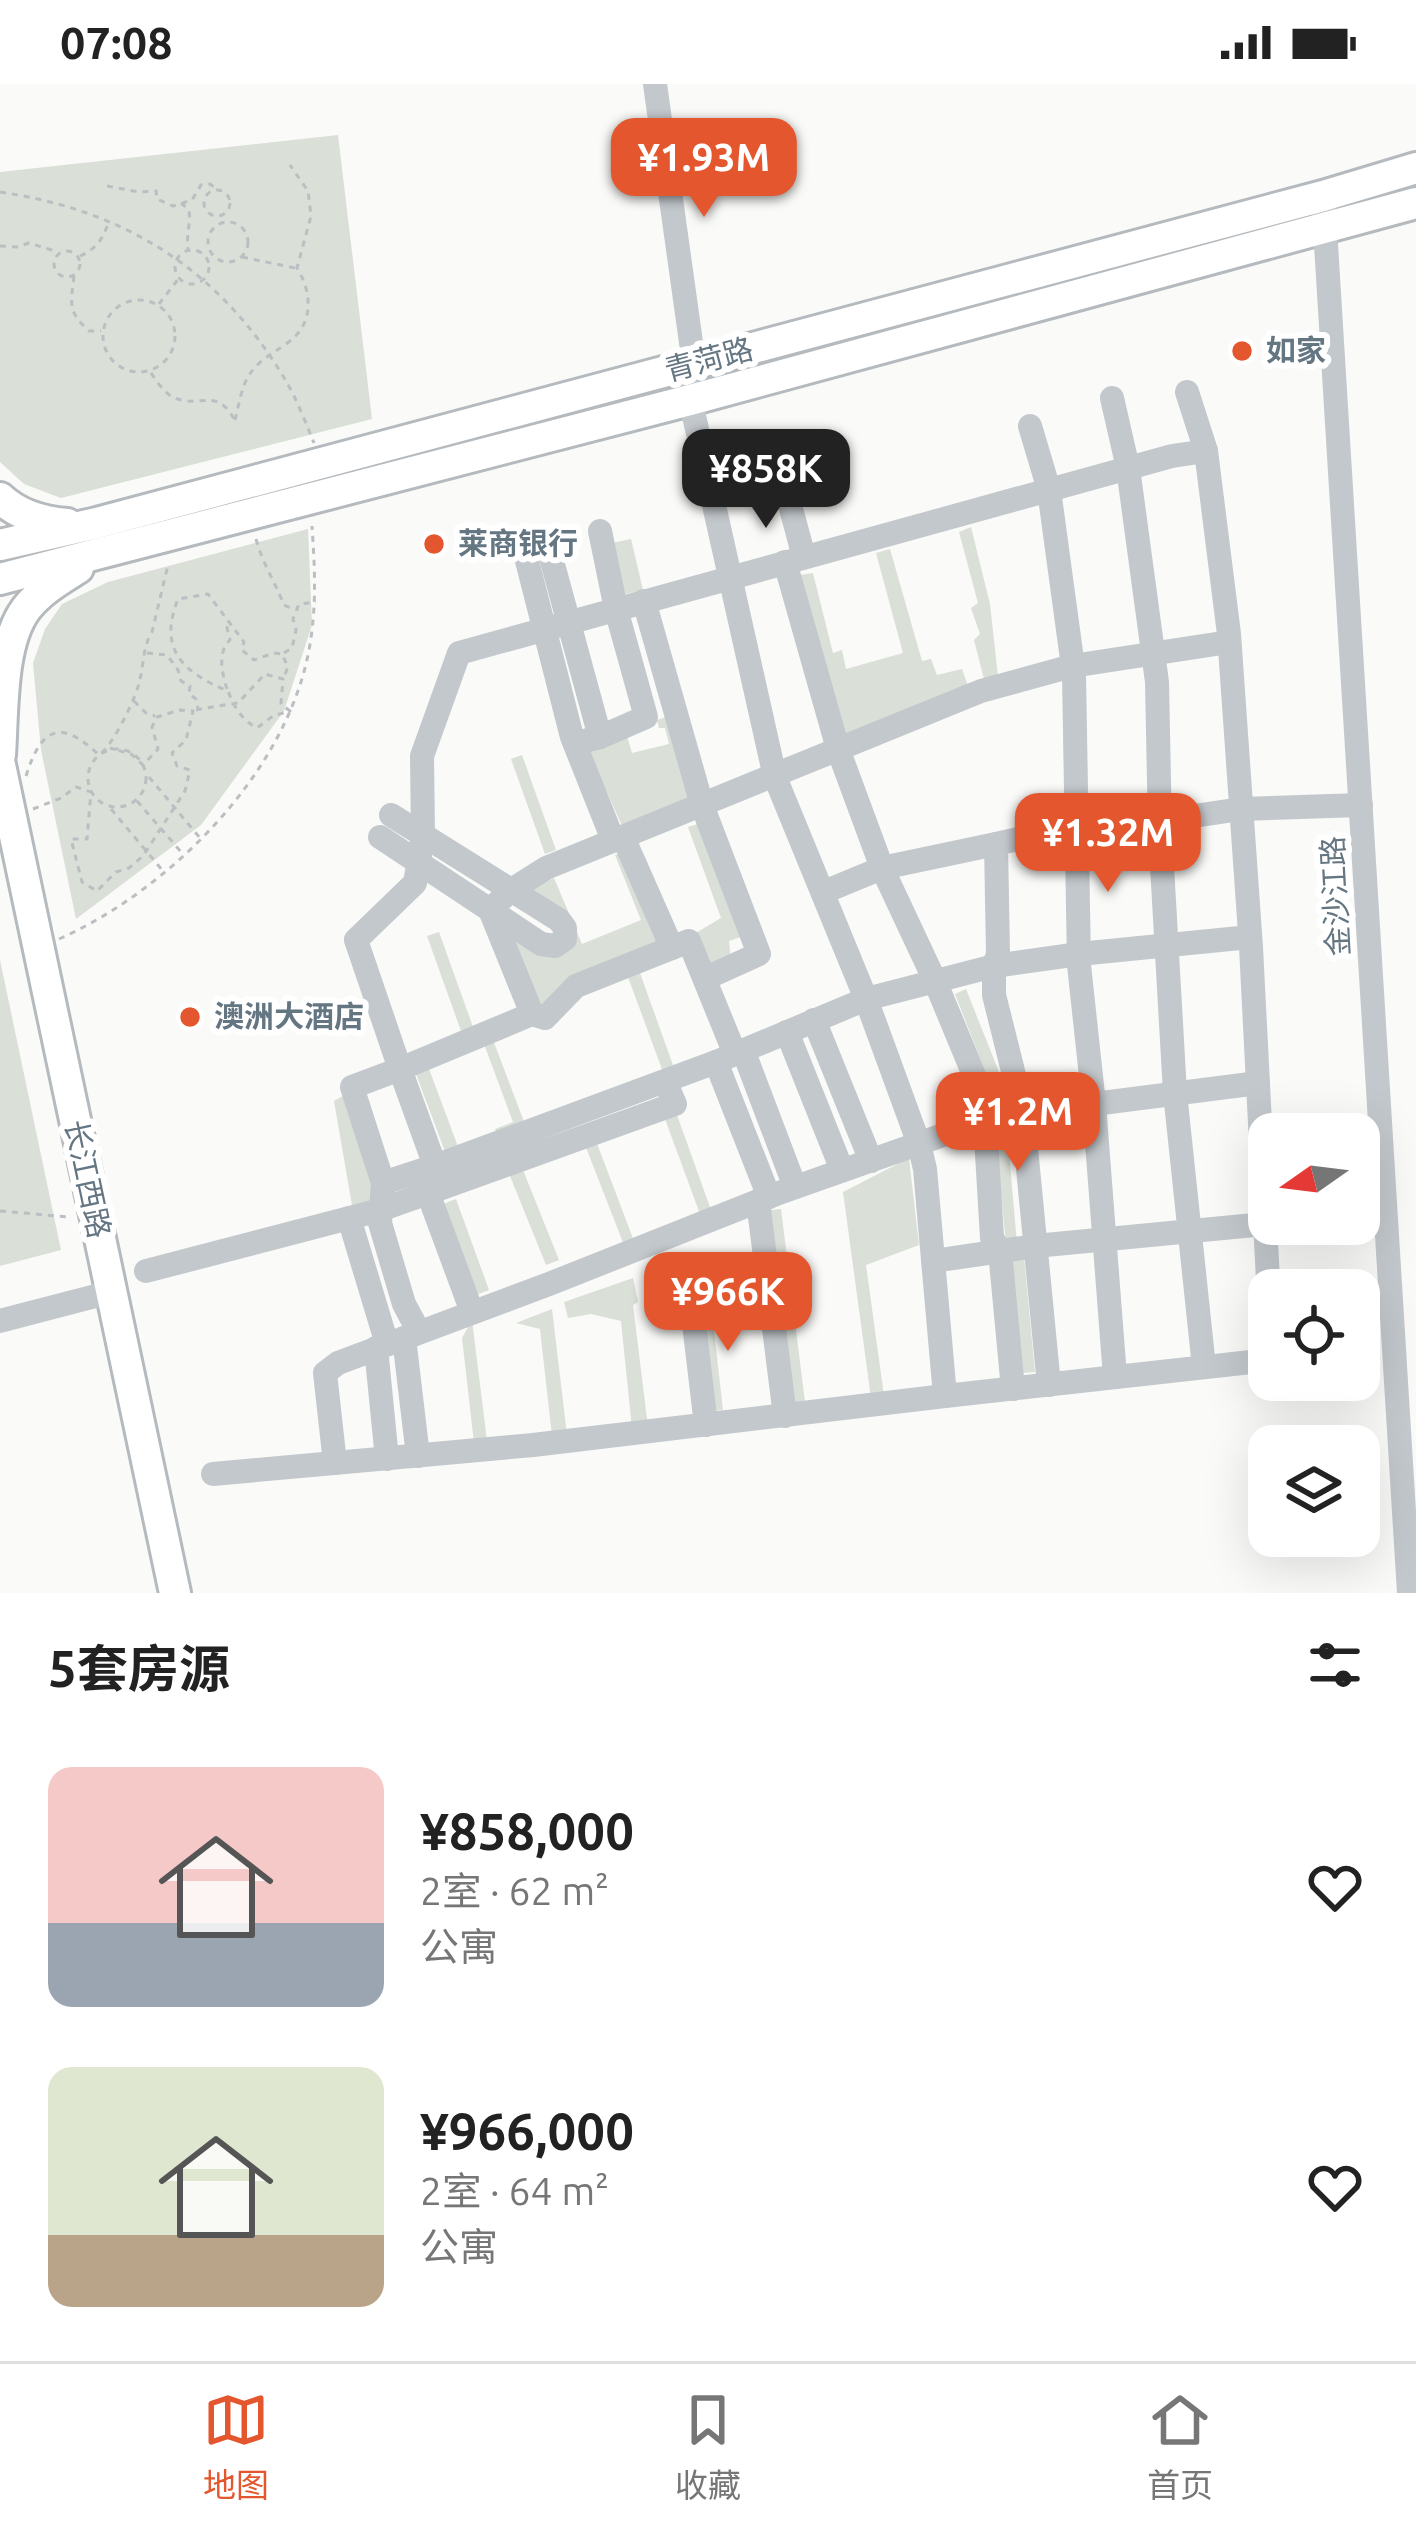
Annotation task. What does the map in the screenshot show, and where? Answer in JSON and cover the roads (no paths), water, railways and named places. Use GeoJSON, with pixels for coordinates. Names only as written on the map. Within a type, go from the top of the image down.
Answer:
{"type":"FeatureCollection","features":[{"type":"Feature","properties":{"kind":"main road","name":"青菏路"},"geometry":{"type":"LineString","coordinates":[[0,579],[99,538],[320,462],[1416,168]]}},
{"type":"Feature","properties":{"kind":"main road","name":"青菏路"},"geometry":{"type":"LineString","coordinates":[[0,545],[99,538],[690,400],[1416,202]]}},
{"type":"Feature","properties":{"kind":"main road"},"geometry":{"type":"LineString","coordinates":[[0,498],[36,519],[99,538],[26,609],[15,628],[5,677],[0,754]]}},
{"type":"Feature","properties":{"kind":"main road","name":"长江西路"},"geometry":{"type":"LineString","coordinates":[[13,772],[38,946],[175,1593]]}},
{"type":"Feature","properties":{"kind":"street"},"geometry":{"type":"LineString","coordinates":[[655,84],[690,400],[775,777],[866,999],[919,1144],[945,1396]]}},
{"type":"Feature","properties":{"kind":"street","name":"金沙江路"},"geometry":{"type":"LineString","coordinates":[[1323,196],[1409,1593]]}},
{"type":"Feature","properties":{"kind":"street"},"geometry":{"type":"LineString","coordinates":[[1187,392],[1206,451],[1229,642],[1259,1113]]}},
{"type":"Feature","properties":{"kind":"street"},"geometry":{"type":"LineString","coordinates":[[1112,398],[1128,468],[1156,682],[1175,1094],[1204,1367]]}},
{"type":"Feature","properties":{"kind":"street"},"geometry":{"type":"LineString","coordinates":[[1030,426],[1048,490],[1072,666],[1079,953],[1115,1377]]}},
{"type":"Feature","properties":{"kind":"street"},"geometry":{"type":"LineString","coordinates":[[472,1312],[428,1193],[435,1166],[356,940],[415,883],[423,836],[422,756],[460,653],[1172,456],[1206,451]]}},
{"type":"Feature","properties":{"kind":"street"},"geometry":{"type":"LineString","coordinates":[[786,490],[795,560],[838,749],[882,868],[986,1104],[992,1238],[1000,1251],[1013,1389]]}},
{"type":"Feature","properties":{"kind":"street"},"geometry":{"type":"LineString","coordinates":[[599,531],[646,717]]}},
{"type":"Feature","properties":{"kind":"street"},"geometry":{"type":"LineString","coordinates":[[538,553],[574,744],[672,948]]}},
{"type":"Feature","properties":{"kind":"street"},"geometry":{"type":"LineString","coordinates":[[644,602],[702,806],[759,954],[706,978]]}},
{"type":"Feature","properties":{"kind":"street"},"geometry":{"type":"LineString","coordinates":[[555,626],[600,737]]}},
{"type":"Feature","properties":{"kind":"street"},"geometry":{"type":"LineString","coordinates":[[490,910],[546,868],[981,691],[1072,666],[1229,642]]}},
{"type":"Feature","properties":{"kind":"street"},"geometry":{"type":"LineString","coordinates":[[574,744],[675,708]]}},
{"type":"Feature","properties":{"kind":"street"},"geometry":{"type":"LineString","coordinates":[[824,892],[882,868],[1076,826],[1160,821],[1241,809],[1360,805]]}},
{"type":"Feature","properties":{"kind":"street"},"geometry":{"type":"LineString","coordinates":[[385,826],[423,836],[559,920],[565,938],[555,946],[541,944],[418,865],[385,826]]}},
{"type":"Feature","properties":{"kind":"street"},"geometry":{"type":"LineString","coordinates":[[996,844],[994,995],[1022,1108],[1048,1385]]}},
{"type":"Feature","properties":{"kind":"street"},"geometry":{"type":"LineString","coordinates":[[490,910],[532,1014]]}},
{"type":"Feature","properties":{"kind":"street"},"geometry":{"type":"LineString","coordinates":[[383,1183],[665,1081],[866,999],[994,966],[1250,937]]}},
{"type":"Feature","properties":{"kind":"street"},"geometry":{"type":"LineString","coordinates":[[387,1459],[404,1304],[380,1222],[383,1183],[352,1087],[532,1014],[545,1018],[576,986],[688,941],[706,978],[731,1055],[763,1199],[784,1415]]}},
{"type":"Feature","properties":{"kind":"street"},"geometry":{"type":"LineString","coordinates":[[814,1020],[871,1160]]}},
{"type":"Feature","properties":{"kind":"street"},"geometry":{"type":"LineString","coordinates":[[787,1031],[842,1170]]}},
{"type":"Feature","properties":{"kind":"street"},"geometry":{"type":"LineString","coordinates":[[731,1055],[795,1187]]}},
{"type":"Feature","properties":{"kind":"street"},"geometry":{"type":"LineString","coordinates":[[146,1271],[380,1210],[675,1104],[665,1081]]}},
{"type":"Feature","properties":{"kind":"street"},"geometry":{"type":"LineString","coordinates":[[334,1463],[325,1373],[338,1363],[795,1187],[1022,1108],[1094,1104],[1258,1083]]}},
{"type":"Feature","properties":{"kind":"street"},"geometry":{"type":"LineString","coordinates":[[350,1218],[397,1341],[418,1456]]}},
{"type":"Feature","properties":{"kind":"street"},"geometry":{"type":"LineString","coordinates":[[933,1262],[1035,1246],[1248,1226]]}},
{"type":"Feature","properties":{"kind":"street"},"geometry":{"type":"LineString","coordinates":[[690,1290],[706,1425]]}},
{"type":"Feature","properties":{"kind":"street"},"geometry":{"type":"LineString","coordinates":[[0,1321],[111,1292]]}},
{"type":"Feature","properties":{"kind":"street"},"geometry":{"type":"LineString","coordinates":[[213,1474],[706,1425],[1248,1362]]}},
{"type":"Feature","properties":{"kind":"place","name":"如家"},"geometry":{"type":"Point","coordinates":[1242,351]}},
{"type":"Feature","properties":{"kind":"place","name":"莱商银行"},"geometry":{"type":"Point","coordinates":[434,544]}},
{"type":"Feature","properties":{"kind":"place","name":"澳洲大酒店"},"geometry":{"type":"Point","coordinates":[190,1017]}}]}
